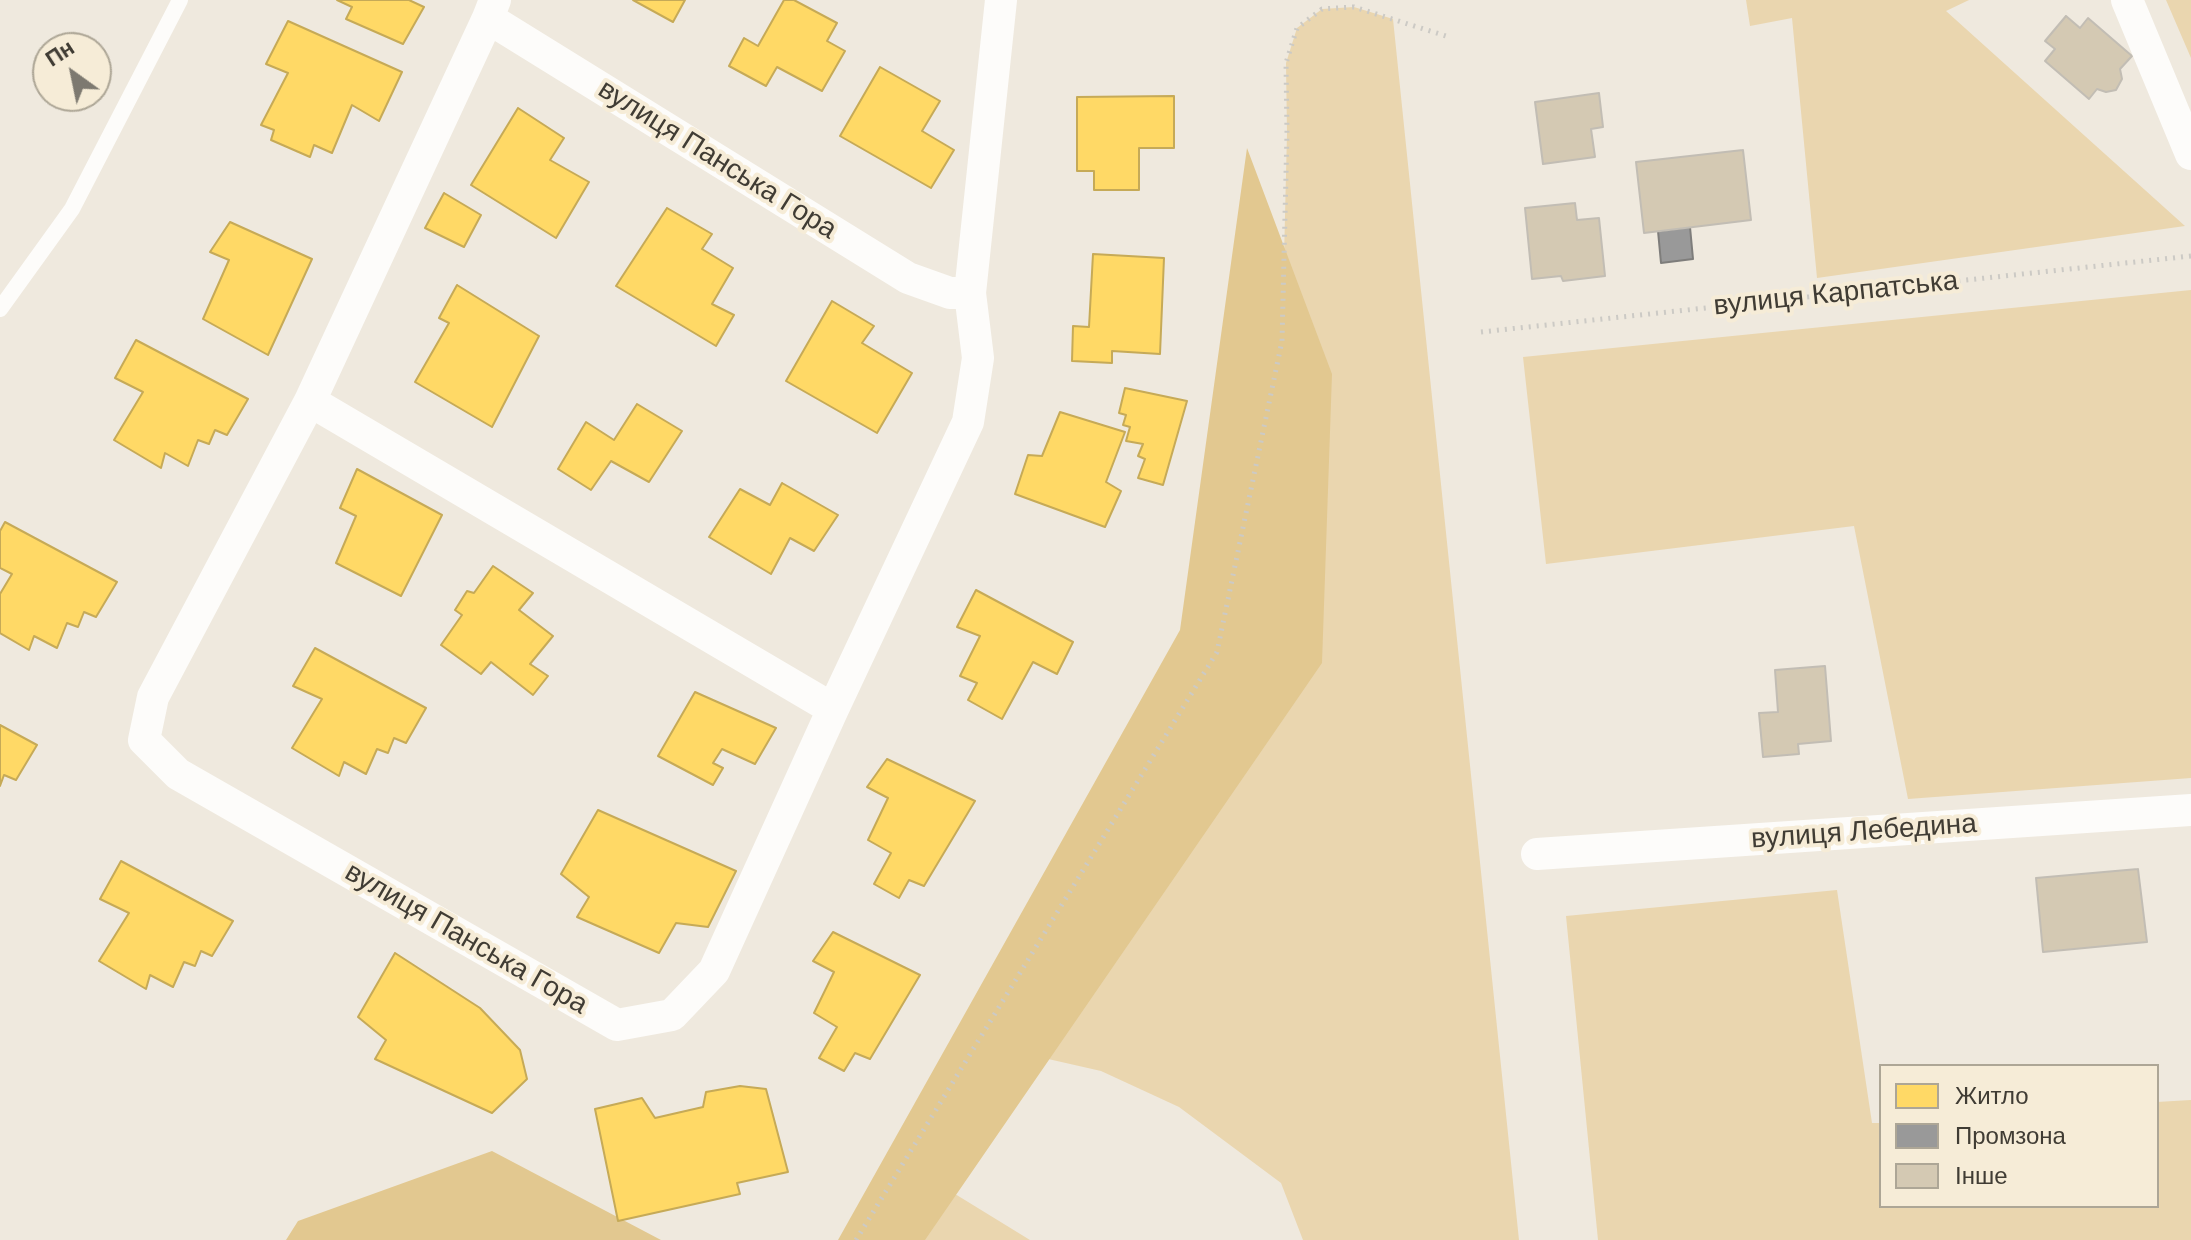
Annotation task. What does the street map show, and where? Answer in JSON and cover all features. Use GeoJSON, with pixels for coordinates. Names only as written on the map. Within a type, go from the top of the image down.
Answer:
{"type":"FeatureCollection","features":[{"type":"Feature","properties":{"kind":"street","name":"вулиця Панська Гора"},"geometry":{"type":"LineString","coordinates":[[310,401],[153,697],[144,740],[178,774],[617,1025],[672,1015],[714,971],[968,422],[978,358],[970,293],[1001,0]]}},
{"type":"Feature","properties":{"kind":"street"},"geometry":{"type":"LineString","coordinates":[[2127,0],[2191,154]]}},
{"type":"Feature","properties":{"kind":"street","name":"вулиця Панська Гора"},"geometry":{"type":"LineString","coordinates":[[492,9],[908,278],[950,293],[970,293]]}},
{"type":"Feature","properties":{"kind":"street"},"geometry":{"type":"LineString","coordinates":[[492,9],[310,401],[833,709]]}},
{"type":"Feature","properties":{"kind":"street","name":"вулиця Лебедина"},"geometry":{"type":"LineString","coordinates":[[1537,854],[2191,810]]}},
{"type":"Feature","properties":{"kind":"lane"},"geometry":{"type":"LineString","coordinates":[[0,309],[72,209],[180,0]]}},
{"type":"Feature","properties":{"kind":"path"},"geometry":{"type":"LineString","coordinates":[[856,1240],[1217,652],[1282,341],[1286,63],[1297,28],[1322,9],[1354,7],[1446,36]]}},
{"type":"Feature","properties":{"kind":"path","name":"вулиця Карпатська"},"geometry":{"type":"LineString","coordinates":[[1481,332],[2191,256]]}},
{"type":"Feature","properties":{"kind":"shaded area"},"geometry":{"type":"Polygon","coordinates":[[[1746,0],[1969,0],[1946,11],[2185,226],[1817,278],[1792,18],[1750,26],[1746,0]]]}},
{"type":"Feature","properties":{"kind":"shaded area"},"geometry":{"type":"Polygon","coordinates":[[[2166,0],[2191,0],[2191,58],[2166,0]]]}},
{"type":"Feature","properties":{"kind":"shaded area"},"geometry":{"type":"Polygon","coordinates":[[[1354,7],[1393,19],[1519,1240],[1303,1240],[1281,1183],[1179,1107],[1101,1071],[1035,1056],[929,1178],[1030,1240],[856,1240],[1217,652],[1282,341],[1286,63],[1297,28],[1322,9],[1354,7]]]}},
{"type":"Feature","properties":{"kind":"shaded area"},"geometry":{"type":"Polygon","coordinates":[[[1247,148],[1332,374],[1322,663],[925,1240],[838,1240],[1180,630],[1247,148]]]}},
{"type":"Feature","properties":{"kind":"shaded area"},"geometry":{"type":"Polygon","coordinates":[[[2191,290],[2191,778],[1908,799],[1854,526],[1546,564],[1523,357],[2191,290]]]}},
{"type":"Feature","properties":{"kind":"shaded area"},"geometry":{"type":"Polygon","coordinates":[[[1837,890],[1872,1123],[1879,1123],[1879,1208],[2159,1208],[2159,1102],[2191,1100],[2191,1240],[1598,1240],[1566,916],[1837,890]]]}},
{"type":"Feature","properties":{"kind":"shaded area"},"geometry":{"type":"Polygon","coordinates":[[[492,1151],[661,1240],[286,1240],[298,1221],[492,1151]]]}},
{"type":"Feature","properties":{"kind":"building: Житло"},"geometry":{"type":"Polygon","coordinates":[[[337,0],[409,0],[424,7],[403,44],[346,19],[352,7],[337,0]]]}},
{"type":"Feature","properties":{"kind":"building: Житло"},"geometry":{"type":"Polygon","coordinates":[[[633,0],[685,0],[673,22],[633,0]]]}},
{"type":"Feature","properties":{"kind":"building: Житло"},"geometry":{"type":"Polygon","coordinates":[[[784,0],[794,0],[837,23],[827,41],[845,51],[822,91],[777,67],[766,86],[729,66],[744,38],[758,46],[784,0]]]}},
{"type":"Feature","properties":{"kind":"building: Житло"},"geometry":{"type":"Polygon","coordinates":[[[288,21],[402,72],[379,121],[352,105],[332,153],[314,145],[310,157],[271,140],[274,130],[261,125],[288,73],[266,64],[288,21]]]}},
{"type":"Feature","properties":{"kind":"building: Житло"},"geometry":{"type":"Polygon","coordinates":[[[880,67],[940,101],[922,131],[954,150],[931,188],[840,136],[880,67]]]}},
{"type":"Feature","properties":{"kind":"building: Житло"},"geometry":{"type":"Polygon","coordinates":[[[1174,96],[1174,148],[1139,148],[1139,190],[1094,190],[1094,171],[1077,171],[1077,97],[1174,96]]]}},
{"type":"Feature","properties":{"kind":"building: Житло"},"geometry":{"type":"Polygon","coordinates":[[[518,108],[564,138],[550,160],[589,182],[556,238],[471,185],[518,108]]]}},
{"type":"Feature","properties":{"kind":"building: Житло"},"geometry":{"type":"Polygon","coordinates":[[[444,193],[481,215],[464,247],[425,228],[444,193]]]}},
{"type":"Feature","properties":{"kind":"building: Житло"},"geometry":{"type":"Polygon","coordinates":[[[667,208],[712,234],[702,249],[733,268],[712,304],[734,315],[716,346],[616,286],[667,208]]]}},
{"type":"Feature","properties":{"kind":"building: Житло"},"geometry":{"type":"Polygon","coordinates":[[[230,222],[312,259],[268,355],[203,319],[229,260],[210,252],[230,222]]]}},
{"type":"Feature","properties":{"kind":"building: Житло"},"geometry":{"type":"Polygon","coordinates":[[[1093,254],[1164,258],[1160,354],[1112,351],[1112,363],[1072,361],[1073,326],[1089,327],[1093,254]]]}},
{"type":"Feature","properties":{"kind":"building: Житло"},"geometry":{"type":"Polygon","coordinates":[[[457,285],[539,336],[492,427],[415,382],[449,323],[439,318],[457,285]]]}},
{"type":"Feature","properties":{"kind":"building: Житло"},"geometry":{"type":"Polygon","coordinates":[[[832,301],[874,326],[862,343],[912,373],[877,433],[786,381],[832,301]]]}},
{"type":"Feature","properties":{"kind":"building: Житло"},"geometry":{"type":"Polygon","coordinates":[[[136,340],[248,399],[227,435],[215,430],[209,444],[198,440],[188,466],[165,453],[161,468],[114,440],[143,392],[115,378],[136,340]]]}},
{"type":"Feature","properties":{"kind":"building: Житло"},"geometry":{"type":"Polygon","coordinates":[[[1125,388],[1187,401],[1163,485],[1138,478],[1145,459],[1138,456],[1143,444],[1126,441],[1130,427],[1123,425],[1126,415],[1119,413],[1125,388]]]}},
{"type":"Feature","properties":{"kind":"building: Житло"},"geometry":{"type":"Polygon","coordinates":[[[637,404],[682,431],[649,482],[611,461],[591,490],[558,469],[586,422],[614,440],[637,404]]]}},
{"type":"Feature","properties":{"kind":"building: Житло"},"geometry":{"type":"Polygon","coordinates":[[[1060,412],[1125,432],[1106,482],[1121,491],[1105,527],[1015,494],[1028,455],[1042,456],[1060,412]]]}},
{"type":"Feature","properties":{"kind":"building: Житло"},"geometry":{"type":"Polygon","coordinates":[[[357,469],[442,515],[401,596],[336,563],[356,516],[340,508],[357,469]]]}},
{"type":"Feature","properties":{"kind":"building: Житло"},"geometry":{"type":"Polygon","coordinates":[[[782,483],[838,515],[814,551],[790,538],[771,574],[709,537],[740,489],[770,505],[782,483]]]}},
{"type":"Feature","properties":{"kind":"building: Житло"},"geometry":{"type":"Polygon","coordinates":[[[5,522],[117,582],[96,617],[84,612],[78,627],[67,623],[57,648],[34,636],[29,650],[0,633],[0,594],[12,574],[0,568],[0,531],[5,522]]]}},
{"type":"Feature","properties":{"kind":"building: Житло"},"geometry":{"type":"Polygon","coordinates":[[[493,566],[533,593],[519,610],[553,636],[530,664],[548,676],[533,695],[491,662],[481,674],[441,645],[462,615],[455,610],[467,591],[474,593],[493,566]]]}},
{"type":"Feature","properties":{"kind":"building: Житло"},"geometry":{"type":"Polygon","coordinates":[[[976,590],[1073,642],[1057,674],[1033,662],[1002,719],[968,700],[977,683],[960,676],[980,636],[957,627],[976,590]]]}},
{"type":"Feature","properties":{"kind":"building: Житло"},"geometry":{"type":"Polygon","coordinates":[[[315,648],[426,708],[406,743],[394,738],[388,753],[377,749],[366,774],[344,762],[339,776],[292,748],[322,699],[293,686],[315,648]]]}},
{"type":"Feature","properties":{"kind":"building: Житло"},"geometry":{"type":"Polygon","coordinates":[[[695,692],[776,728],[755,764],[722,749],[713,763],[723,768],[713,785],[658,756],[695,692]]]}},
{"type":"Feature","properties":{"kind":"building: Житло"},"geometry":{"type":"Polygon","coordinates":[[[0,725],[37,745],[16,780],[4,775],[0,786],[0,725]]]}},
{"type":"Feature","properties":{"kind":"building: Житло"},"geometry":{"type":"Polygon","coordinates":[[[887,759],[975,801],[924,886],[909,880],[899,898],[874,884],[891,853],[868,840],[888,798],[867,787],[887,759]]]}},
{"type":"Feature","properties":{"kind":"building: Житло"},"geometry":{"type":"Polygon","coordinates":[[[598,810],[736,871],[708,927],[676,923],[659,953],[577,917],[589,897],[561,874],[598,810]]]}},
{"type":"Feature","properties":{"kind":"building: Житло"},"geometry":{"type":"Polygon","coordinates":[[[121,861],[233,921],[212,956],[201,951],[195,966],[184,962],[173,987],[150,975],[146,989],[99,961],[129,913],[100,899],[121,861]]]}},
{"type":"Feature","properties":{"kind":"building: Житло"},"geometry":{"type":"Polygon","coordinates":[[[833,932],[920,975],[870,1059],[855,1053],[844,1071],[819,1058],[837,1027],[814,1013],[834,972],[813,961],[833,932]]]}},
{"type":"Feature","properties":{"kind":"building: Житло"},"geometry":{"type":"Polygon","coordinates":[[[395,953],[480,1008],[520,1050],[527,1079],[492,1113],[375,1059],[386,1040],[358,1017],[395,953]]]}},
{"type":"Feature","properties":{"kind":"building: Житло"},"geometry":{"type":"Polygon","coordinates":[[[740,1086],[766,1089],[788,1172],[737,1183],[740,1194],[618,1221],[595,1109],[642,1098],[655,1118],[703,1107],[706,1092],[740,1086]]]}},
{"type":"Feature","properties":{"kind":"building: Промзона"},"geometry":{"type":"Polygon","coordinates":[[[1690,227],[1693,259],[1661,263],[1658,231],[1690,227]]]}},
{"type":"Feature","properties":{"kind":"building: Інше"},"geometry":{"type":"Polygon","coordinates":[[[2066,16],[2080,28],[2088,18],[2132,56],[2120,69],[2122,79],[2116,90],[2106,92],[2097,89],[2089,99],[2045,61],[2055,49],[2045,41],[2066,16]]]}},
{"type":"Feature","properties":{"kind":"building: Інше"},"geometry":{"type":"Polygon","coordinates":[[[1599,93],[1603,127],[1591,129],[1595,157],[1543,164],[1535,102],[1599,93]]]}},
{"type":"Feature","properties":{"kind":"building: Інше"},"geometry":{"type":"Polygon","coordinates":[[[1743,150],[1751,220],[1644,233],[1636,162],[1743,150]]]}},
{"type":"Feature","properties":{"kind":"building: Інше"},"geometry":{"type":"Polygon","coordinates":[[[1575,203],[1577,220],[1599,218],[1605,276],[1563,281],[1561,276],[1532,279],[1525,208],[1575,203]]]}},
{"type":"Feature","properties":{"kind":"building: Інше"},"geometry":{"type":"Polygon","coordinates":[[[1825,666],[1831,741],[1798,744],[1799,754],[1763,757],[1759,713],[1778,712],[1775,670],[1825,666]]]}},
{"type":"Feature","properties":{"kind":"building: Інше"},"geometry":{"type":"Polygon","coordinates":[[[2138,869],[2147,942],[2043,952],[2036,878],[2138,869]]]}}]}
